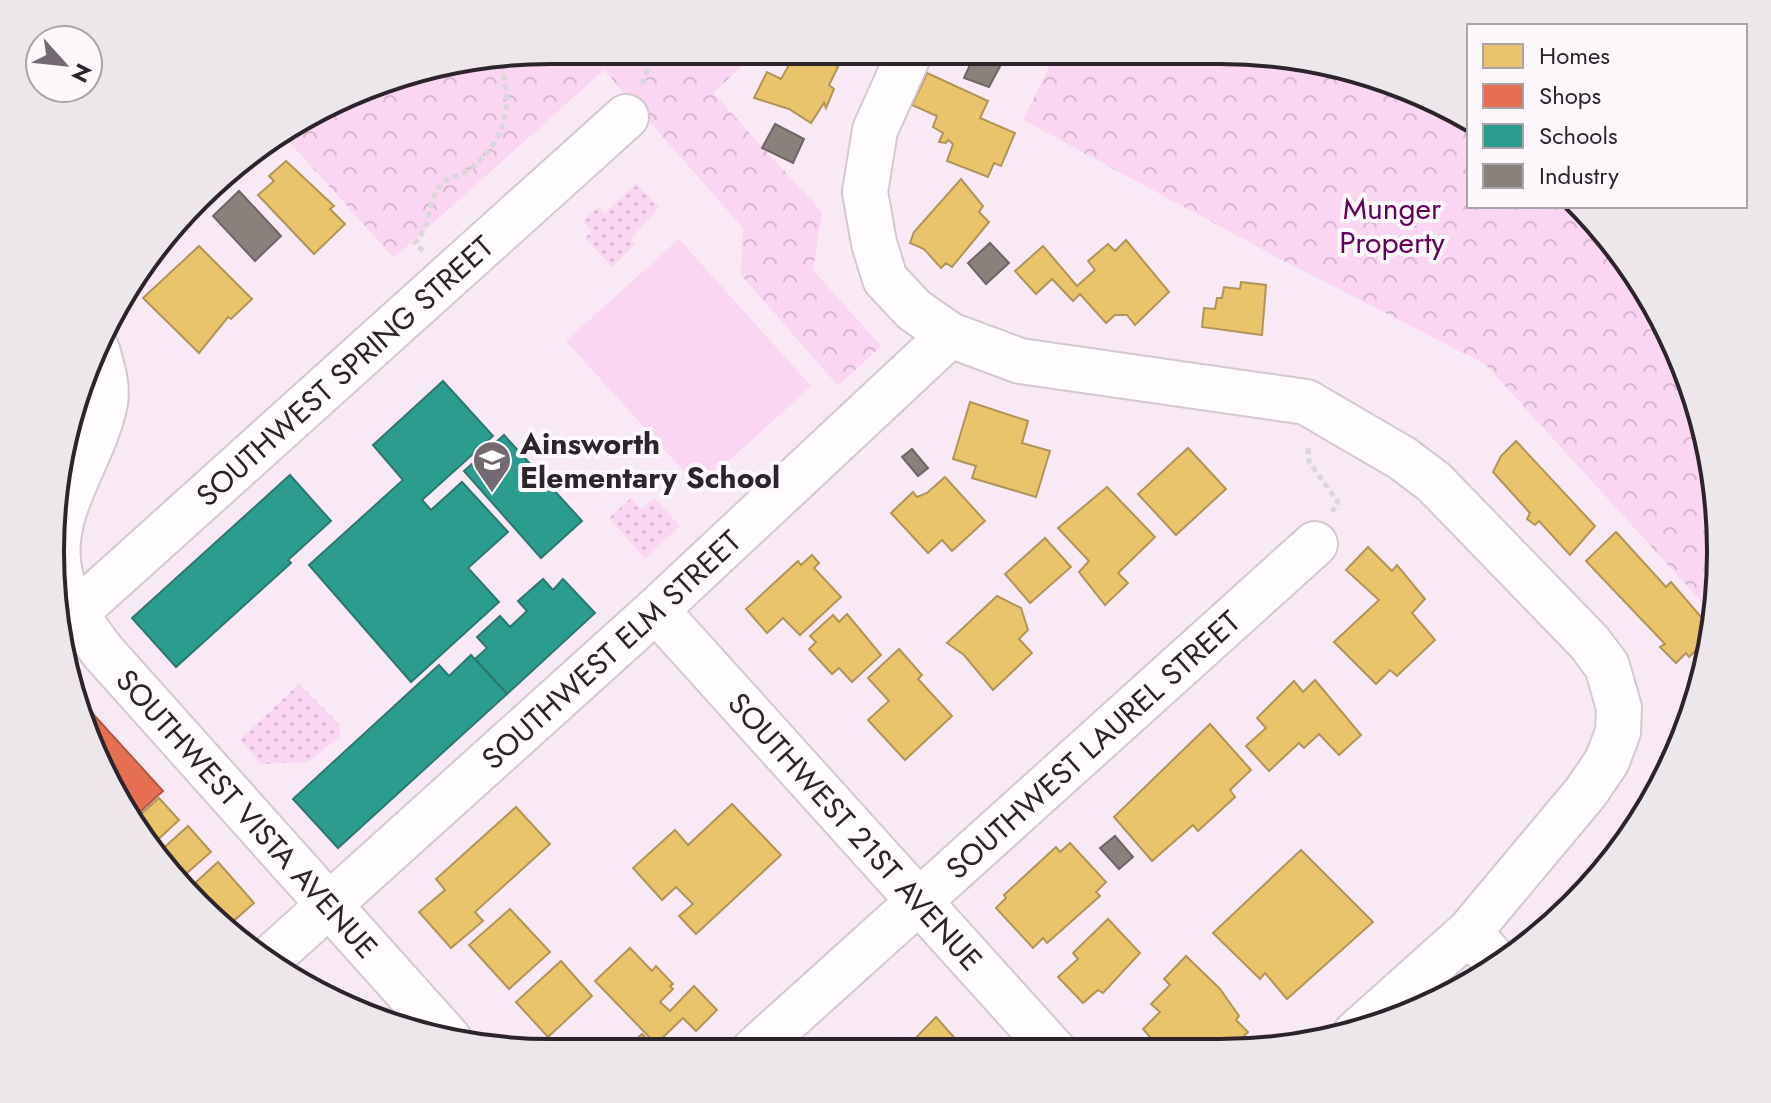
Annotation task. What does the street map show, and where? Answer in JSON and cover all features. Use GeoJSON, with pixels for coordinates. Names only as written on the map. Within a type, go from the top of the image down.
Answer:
{"type":"FeatureCollection","features":[{"type":"Feature","properties":{"kind":"street"},"geometry":{"type":"LineString","coordinates":[[905,64],[875,130],[865,192],[874,243],[885,279],[914,310],[950,335],[1020,361],[1306,402],[1402,458],[1434,482],[1589,642],[1607,666],[1615,683],[1618,732],[1607,761],[1483,947],[1397,1005]]}},
{"type":"Feature","properties":{"kind":"street","name":"SOUTHWEST SPRING STREET"},"geometry":{"type":"LineString","coordinates":[[69,620],[633,105]]}},
{"type":"Feature","properties":{"kind":"street","name":"SOUTHWEST ELM STREET"},"geometry":{"type":"LineString","coordinates":[[276,953],[656,610],[950,335]]}},
{"type":"Feature","properties":{"kind":"street","name":"SOUTHWEST VISTA AVENUE"},"geometry":{"type":"LineString","coordinates":[[67,502],[104,404],[106,384],[101,365]]}},
{"type":"Feature","properties":{"kind":"street","name":"SOUTHWEST LAUREL STREET"},"geometry":{"type":"LineString","coordinates":[[766,1039],[1315,544]]}},
{"type":"Feature","properties":{"kind":"street","name":"SOUTHWEST 21ST AVENUE"},"geometry":{"type":"LineString","coordinates":[[656,610],[917,903],[1043,1039]]}},
{"type":"Feature","properties":{"kind":"street","name":"SOUTHWEST VISTA AVENUE"},"geometry":{"type":"LineString","coordinates":[[69,620],[103,652],[436,1025]]}},
{"type":"Feature","properties":{"kind":"path"},"geometry":{"type":"LineString","coordinates":[[633,105],[649,64]]}},
{"type":"Feature","properties":{"kind":"path"},"geometry":{"type":"LineString","coordinates":[[415,243],[427,228],[430,208],[440,185],[467,171],[485,156],[500,136],[508,106],[507,82],[502,67]]}},
{"type":"Feature","properties":{"kind":"path"},"geometry":{"type":"LineString","coordinates":[[1306,402],[1309,462],[1338,502],[1315,544]]}},
{"type":"Feature","properties":{"kind":"green space"},"geometry":{"type":"Polygon","coordinates":[[[552,64],[744,64],[713,93],[822,212],[813,270],[881,346],[838,386],[741,275],[743,228],[604,70],[394,258],[289,141],[365,101],[456,73],[552,64]]]}},
{"type":"Feature","properties":{"kind":"green space","name":"Munger Property"},"geometry":{"type":"Polygon","coordinates":[[[1051,64],[1220,64],[1283,68],[1346,81],[1406,101],[1467,132],[1467,208],[1565,208],[1625,281],[1657,336],[1681,395],[1698,456],[1706,520],[1704,604],[1485,364],[1284,261],[1023,120],[1051,64]]]}},
{"type":"Feature","properties":{"kind":"green space"},"geometry":{"type":"Polygon","coordinates":[[[636,183],[659,207],[631,239],[635,244],[612,267],[585,238],[592,231],[583,221],[598,207],[605,213],[636,183]]]}},
{"type":"Feature","properties":{"kind":"green space"},"geometry":{"type":"Polygon","coordinates":[[[679,239],[811,386],[699,488],[566,341],[679,239]]]}},
{"type":"Feature","properties":{"kind":"green space"},"geometry":{"type":"Polygon","coordinates":[[[631,498],[641,509],[654,498],[680,526],[645,559],[609,518],[631,498]]]}},
{"type":"Feature","properties":{"kind":"green space"},"geometry":{"type":"Polygon","coordinates":[[[299,684],[339,724],[340,736],[308,762],[261,764],[240,740],[299,684]]]}},
{"type":"Feature","properties":{"kind":"building: Homes"},"geometry":{"type":"Polygon","coordinates":[[[790,64],[833,64],[838,67],[829,85],[834,89],[826,108],[824,103],[811,123],[789,109],[754,98],[767,72],[781,79],[790,64]]]}},
{"type":"Feature","properties":{"kind":"building: Homes"},"geometry":{"type":"Polygon","coordinates":[[[927,73],[988,101],[980,118],[1015,133],[1001,166],[994,163],[988,177],[947,161],[953,144],[948,140],[946,143],[939,142],[943,133],[933,127],[937,116],[912,105],[927,73]]]}},
{"type":"Feature","properties":{"kind":"building: Homes"},"geometry":{"type":"Polygon","coordinates":[[[286,161],[334,206],[330,209],[345,224],[314,254],[258,195],[274,181],[269,176],[286,161]]]}},
{"type":"Feature","properties":{"kind":"building: Homes"},"geometry":{"type":"Polygon","coordinates":[[[961,179],[983,206],[979,212],[989,222],[952,267],[946,263],[941,268],[924,249],[910,243],[914,232],[961,179]]]}},
{"type":"Feature","properties":{"kind":"building: Homes"},"geometry":{"type":"Polygon","coordinates":[[[1126,240],[1169,292],[1135,325],[1127,315],[1115,315],[1106,323],[1080,294],[1073,301],[1052,279],[1036,294],[1015,271],[1043,246],[1077,286],[1095,270],[1088,261],[1108,244],[1115,251],[1126,240]]]}},
{"type":"Feature","properties":{"kind":"building: Homes"},"geometry":{"type":"Polygon","coordinates":[[[199,246],[252,299],[231,319],[228,317],[199,353],[143,298],[199,246]]]}},
{"type":"Feature","properties":{"kind":"building: Homes"},"geometry":{"type":"Polygon","coordinates":[[[1241,282],[1266,285],[1262,335],[1202,327],[1204,308],[1215,309],[1224,287],[1240,289],[1241,282]]]}},
{"type":"Feature","properties":{"kind":"building: Homes"},"geometry":{"type":"Polygon","coordinates":[[[970,402],[1028,421],[1022,443],[1050,451],[1036,497],[972,478],[976,466],[953,459],[970,402]]]}},
{"type":"Feature","properties":{"kind":"building: Homes"},"geometry":{"type":"Polygon","coordinates":[[[1516,441],[1595,526],[1570,555],[1539,521],[1535,525],[1527,519],[1530,513],[1493,472],[1501,456],[1516,441]]]}},
{"type":"Feature","properties":{"kind":"building: Homes"},"geometry":{"type":"Polygon","coordinates":[[[1188,448],[1226,489],[1176,535],[1138,494],[1188,448]]]}},
{"type":"Feature","properties":{"kind":"building: Homes"},"geometry":{"type":"Polygon","coordinates":[[[945,477],[985,521],[952,551],[942,540],[928,553],[891,513],[913,492],[917,497],[927,493],[945,477]]]}},
{"type":"Feature","properties":{"kind":"building: Homes"},"geometry":{"type":"Polygon","coordinates":[[[1107,487],[1155,537],[1118,573],[1128,583],[1105,605],[1079,572],[1089,561],[1058,528],[1107,487]]]}},
{"type":"Feature","properties":{"kind":"building: Homes"},"geometry":{"type":"Polygon","coordinates":[[[1616,532],[1666,587],[1671,582],[1702,619],[1697,649],[1689,657],[1686,653],[1676,663],[1660,647],[1665,644],[1586,561],[1616,532]]]}},
{"type":"Feature","properties":{"kind":"building: Homes"},"geometry":{"type":"Polygon","coordinates":[[[1045,538],[1071,567],[1030,603],[1005,574],[1045,538]]]}},
{"type":"Feature","properties":{"kind":"building: Homes"},"geometry":{"type":"Polygon","coordinates":[[[1368,547],[1392,571],[1397,565],[1425,599],[1412,613],[1435,640],[1397,676],[1390,670],[1376,684],[1334,642],[1379,600],[1346,570],[1368,547]]]}},
{"type":"Feature","properties":{"kind":"building: Homes"},"geometry":{"type":"Polygon","coordinates":[[[812,555],[819,563],[814,568],[841,597],[800,635],[783,618],[767,633],[746,609],[798,561],[801,565],[812,555]]]}},
{"type":"Feature","properties":{"kind":"building: Homes"},"geometry":{"type":"Polygon","coordinates":[[[997,596],[1021,608],[1028,630],[1019,639],[1032,653],[993,690],[964,655],[947,643],[997,596]]]}},
{"type":"Feature","properties":{"kind":"building: Homes"},"geometry":{"type":"Polygon","coordinates":[[[847,614],[881,655],[852,682],[839,668],[832,674],[809,649],[816,642],[810,636],[833,615],[839,622],[847,614]]]}},
{"type":"Feature","properties":{"kind":"building: Homes"},"geometry":{"type":"Polygon","coordinates":[[[899,649],[922,675],[918,679],[952,716],[905,760],[868,720],[889,701],[868,678],[899,649]]]}},
{"type":"Feature","properties":{"kind":"building: Homes"},"geometry":{"type":"Polygon","coordinates":[[[1315,680],[1361,735],[1339,755],[1319,734],[1304,748],[1299,743],[1269,771],[1246,746],[1266,728],[1257,718],[1294,681],[1303,692],[1315,680]]]}},
{"type":"Feature","properties":{"kind":"building: Homes"},"geometry":{"type":"Polygon","coordinates":[[[1210,724],[1251,770],[1230,790],[1235,797],[1198,831],[1193,825],[1152,861],[1114,817],[1210,724]]]}},
{"type":"Feature","properties":{"kind":"building: Homes"},"geometry":{"type":"Polygon","coordinates":[[[159,798],[179,820],[158,839],[141,814],[159,798]]]}},
{"type":"Feature","properties":{"kind":"building: Homes"},"geometry":{"type":"Polygon","coordinates":[[[732,804],[781,855],[696,934],[679,916],[693,904],[676,887],[662,900],[633,868],[675,830],[688,845],[732,804]]]}},
{"type":"Feature","properties":{"kind":"building: Homes"},"geometry":{"type":"Polygon","coordinates":[[[516,807],[550,844],[475,912],[483,921],[451,948],[419,912],[445,890],[436,879],[516,807]]]}},
{"type":"Feature","properties":{"kind":"building: Homes"},"geometry":{"type":"Polygon","coordinates":[[[188,826],[211,852],[186,874],[164,847],[188,826]]]}},
{"type":"Feature","properties":{"kind":"building: Homes"},"geometry":{"type":"Polygon","coordinates":[[[1070,843],[1106,882],[1096,892],[1100,896],[1047,943],[1043,938],[1033,948],[996,908],[1006,898],[1004,895],[1056,847],[1060,852],[1070,843]]]}},
{"type":"Feature","properties":{"kind":"building: Homes"},"geometry":{"type":"Polygon","coordinates":[[[1301,850],[1373,922],[1287,999],[1265,973],[1260,979],[1213,933],[1301,850]]]}},
{"type":"Feature","properties":{"kind":"building: Homes"},"geometry":{"type":"Polygon","coordinates":[[[218,862],[254,903],[234,921],[195,883],[218,862]]]}},
{"type":"Feature","properties":{"kind":"building: Homes"},"geometry":{"type":"Polygon","coordinates":[[[510,909],[550,952],[509,989],[469,945],[510,909]]]}},
{"type":"Feature","properties":{"kind":"building: Homes"},"geometry":{"type":"Polygon","coordinates":[[[1108,919],[1140,953],[1103,993],[1098,990],[1083,1003],[1058,977],[1078,959],[1073,953],[1108,919]]]}},
{"type":"Feature","properties":{"kind":"building: Homes"},"geometry":{"type":"Polygon","coordinates":[[[630,948],[652,971],[656,966],[673,984],[670,986],[673,989],[660,1002],[670,1011],[694,986],[717,1010],[696,1031],[683,1018],[661,1039],[651,1039],[595,981],[630,948]]]}},
{"type":"Feature","properties":{"kind":"building: Homes"},"geometry":{"type":"Polygon","coordinates":[[[1186,956],[1220,989],[1239,1016],[1236,1020],[1248,1032],[1242,1038],[1152,1039],[1143,1029],[1160,1012],[1151,1004],[1170,985],[1164,979],[1186,956]]]}},
{"type":"Feature","properties":{"kind":"building: Homes"},"geometry":{"type":"Polygon","coordinates":[[[561,961],[592,996],[548,1037],[516,1002],[561,961]]]}},
{"type":"Feature","properties":{"kind":"building: Homes"},"geometry":{"type":"Polygon","coordinates":[[[936,1017],[955,1039],[915,1039],[936,1017]]]}},
{"type":"Feature","properties":{"kind":"building: Shops"},"geometry":{"type":"Polygon","coordinates":[[[92,713],[163,791],[140,812],[114,767],[92,713]]]}},
{"type":"Feature","properties":{"kind":"building: Schools"},"geometry":{"type":"Polygon","coordinates":[[[443,381],[493,436],[422,500],[431,510],[462,482],[508,532],[468,568],[499,602],[411,682],[309,565],[403,480],[373,445],[443,381]]]}},
{"type":"Feature","properties":{"kind":"building: Schools"},"geometry":{"type":"Polygon","coordinates":[[[504,435],[582,521],[541,558],[464,471],[504,435]]]}},
{"type":"Feature","properties":{"kind":"building: Schools"},"geometry":{"type":"Polygon","coordinates":[[[290,475],[331,521],[288,560],[291,563],[176,667],[132,618],[290,475]]]}},
{"type":"Feature","properties":{"kind":"building: Schools"},"geometry":{"type":"Polygon","coordinates":[[[543,579],[553,590],[563,579],[595,613],[507,694],[475,659],[487,648],[477,637],[500,616],[510,627],[527,611],[518,601],[543,579]]]}},
{"type":"Feature","properties":{"kind":"building: Schools"},"geometry":{"type":"Polygon","coordinates":[[[471,655],[507,694],[338,848],[293,799],[439,665],[449,676],[471,655]]]}},
{"type":"Feature","properties":{"kind":"building: Industry"},"geometry":{"type":"Polygon","coordinates":[[[970,64],[1001,64],[989,87],[964,78],[970,64]]]}},
{"type":"Feature","properties":{"kind":"building: Industry"},"geometry":{"type":"Polygon","coordinates":[[[775,124],[804,139],[793,163],[762,148],[775,124]]]}},
{"type":"Feature","properties":{"kind":"building: Industry"},"geometry":{"type":"Polygon","coordinates":[[[239,191],[281,236],[255,261],[213,216],[239,191]]]}},
{"type":"Feature","properties":{"kind":"building: Industry"},"geometry":{"type":"Polygon","coordinates":[[[990,243],[1009,263],[986,284],[968,263],[990,243]]]}},
{"type":"Feature","properties":{"kind":"building: Industry"},"geometry":{"type":"Polygon","coordinates":[[[912,449],[928,468],[918,476],[902,457],[912,449]]]}},
{"type":"Feature","properties":{"kind":"building: Industry"},"geometry":{"type":"Polygon","coordinates":[[[1115,836],[1133,857],[1119,869],[1100,848],[1115,836]]]}},
{"type":"Feature","properties":{"kind":"place","name":"Ainsworth Elementary School"},"geometry":{"type":"Point","coordinates":[492,494]}}]}
